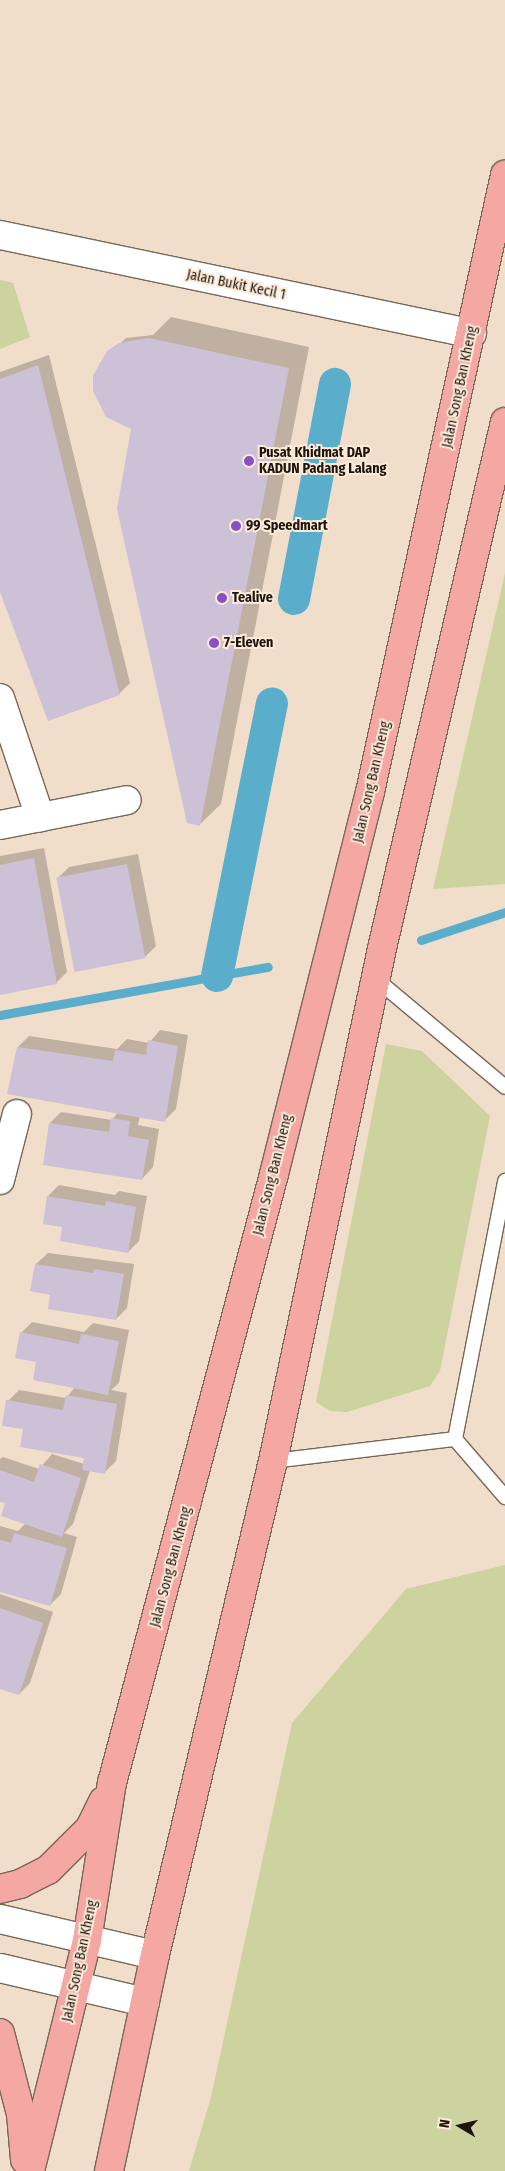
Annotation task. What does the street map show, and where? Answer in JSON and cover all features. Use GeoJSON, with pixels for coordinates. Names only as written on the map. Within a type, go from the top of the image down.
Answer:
{"type":"FeatureCollection","features":[{"type":"Feature","properties":{"kind":"main road","name":"Jalan Song Ban Kheng"},"geometry":{"type":"LineString","coordinates":[[28,2171],[87,1940],[112,1784],[274,1174],[368,802],[472,334],[505,175]]}},
{"type":"Feature","properties":{"kind":"main road"},"geometry":{"type":"LineString","coordinates":[[109,2171],[155,1955],[273,1460],[376,980],[505,422]]}},
{"type":"Feature","properties":{"kind":"main road"},"geometry":{"type":"LineString","coordinates":[[0,1889],[20,1884],[48,1870],[90,1828],[112,1784]]}},
{"type":"Feature","properties":{"kind":"main road"},"geometry":{"type":"LineString","coordinates":[[0,2033],[21,2114],[28,2171]]}},
{"type":"Feature","properties":{"kind":"street","name":"Jalan Bukit Kecil 1"},"geometry":{"type":"LineString","coordinates":[[0,235],[472,334]]}},
{"type":"Feature","properties":{"kind":"street"},"geometry":{"type":"LineString","coordinates":[[0,698],[40,817]]}},
{"type":"Feature","properties":{"kind":"street"},"geometry":{"type":"LineString","coordinates":[[0,825],[126,800]]}},
{"type":"Feature","properties":{"kind":"street"},"geometry":{"type":"LineString","coordinates":[[0,1180],[17,1114]]}},
{"type":"Feature","properties":{"kind":"street"},"geometry":{"type":"LineString","coordinates":[[0,1919],[155,1955]]}},
{"type":"Feature","properties":{"kind":"street"},"geometry":{"type":"LineString","coordinates":[[0,1968],[145,2002]]}},
{"type":"Feature","properties":{"kind":"lane"},"geometry":{"type":"LineString","coordinates":[[376,980],[505,1087]]}},
{"type":"Feature","properties":{"kind":"lane"},"geometry":{"type":"LineString","coordinates":[[455,1439],[505,1181]]}},
{"type":"Feature","properties":{"kind":"lane"},"geometry":{"type":"LineString","coordinates":[[273,1460],[455,1439]]}},
{"type":"Feature","properties":{"kind":"lane"},"geometry":{"type":"LineString","coordinates":[[455,1439],[505,1497]]}},
{"type":"Feature","properties":{"kind":"green space"},"geometry":{"type":"Polygon","coordinates":[[[0,280],[13,283],[30,337],[0,349],[0,280]]]}},
{"type":"Feature","properties":{"kind":"green space"},"geometry":{"type":"Polygon","coordinates":[[[505,573],[505,884],[433,889],[505,573]]]}},
{"type":"Feature","properties":{"kind":"green space"},"geometry":{"type":"Polygon","coordinates":[[[386,1044],[422,1051],[490,1116],[440,1371],[430,1386],[347,1412],[330,1411],[316,1402],[386,1044]]]}},
{"type":"Feature","properties":{"kind":"green space"},"geometry":{"type":"Polygon","coordinates":[[[505,1565],[505,2171],[189,2171],[211,2097],[292,1723],[406,1589],[505,1565]]]}},
{"type":"Feature","properties":{"kind":"building"},"geometry":{"type":"Polygon","coordinates":[[[149,338],[289,368],[200,826],[187,823],[117,509],[131,429],[106,417],[93,391],[93,376],[107,351],[119,343],[149,338]]]}},
{"type":"Feature","properties":{"kind":"building"},"geometry":{"type":"Polygon","coordinates":[[[38,365],[120,695],[48,721],[0,592],[0,379],[38,365]]]}},
{"type":"Feature","properties":{"kind":"building"},"geometry":{"type":"Polygon","coordinates":[[[34,858],[57,984],[0,995],[0,865],[34,858]]]}},
{"type":"Feature","properties":{"kind":"building"},"geometry":{"type":"Polygon","coordinates":[[[127,864],[145,958],[75,972],[56,878],[127,864]]]}},
{"type":"Feature","properties":{"kind":"building"},"geometry":{"type":"Polygon","coordinates":[[[148,1040],[178,1046],[165,1122],[7,1094],[17,1047],[113,1061],[115,1050],[146,1055],[148,1040]]]}},
{"type":"Feature","properties":{"kind":"building"},"geometry":{"type":"Polygon","coordinates":[[[111,1118],[130,1121],[128,1136],[149,1140],[142,1180],[43,1165],[49,1123],[109,1132],[111,1118]]]}},
{"type":"Feature","properties":{"kind":"building"},"geometry":{"type":"Polygon","coordinates":[[[47,1196],[105,1206],[106,1201],[136,1207],[128,1253],[60,1241],[62,1227],[43,1224],[47,1196]]]}},
{"type":"Feature","properties":{"kind":"building"},"geometry":{"type":"Polygon","coordinates":[[[35,1264],[93,1273],[94,1269],[124,1274],[116,1320],[48,1309],[50,1295],[30,1291],[35,1264]]]}},
{"type":"Feature","properties":{"kind":"building"},"geometry":{"type":"Polygon","coordinates":[[[20,1332],[79,1344],[81,1334],[119,1341],[108,1395],[33,1380],[36,1362],[15,1358],[20,1332]]]}},
{"type":"Feature","properties":{"kind":"building"},"geometry":{"type":"Polygon","coordinates":[[[66,1395],[117,1404],[105,1474],[82,1470],[84,1458],[20,1447],[23,1429],[2,1426],[6,1400],[63,1410],[66,1395]]]}},
{"type":"Feature","properties":{"kind":"building"},"geometry":{"type":"Polygon","coordinates":[[[40,1464],[81,1478],[62,1537],[1,1516],[5,1503],[0,1502],[0,1470],[34,1482],[40,1464]]]}},
{"type":"Feature","properties":{"kind":"building"},"geometry":{"type":"Polygon","coordinates":[[[14,1533],[67,1548],[50,1606],[0,1592],[0,1540],[11,1543],[14,1533]]]}},
{"type":"Feature","properties":{"kind":"building"},"geometry":{"type":"Polygon","coordinates":[[[0,1608],[43,1623],[19,1695],[0,1689],[0,1608]]]}},
{"type":"Feature","properties":{"kind":"waterway"},"geometry":{"type":"LineString","coordinates":[[294,599],[335,384]]}},
{"type":"Feature","properties":{"kind":"waterway"},"geometry":{"type":"LineString","coordinates":[[217,976],[272,703]]}},
{"type":"Feature","properties":{"kind":"waterway"},"geometry":{"type":"LineString","coordinates":[[421,940],[505,912]]}},
{"type":"Feature","properties":{"kind":"waterway"},"geometry":{"type":"LineString","coordinates":[[0,1015],[268,967]]}},
{"type":"Feature","properties":{"kind":"place","name":"Pusat Khidmat DAP KADUN Padang Lalang"},"geometry":{"type":"Point","coordinates":[249,461]}},
{"type":"Feature","properties":{"kind":"place","name":"99 Speedmart"},"geometry":{"type":"Point","coordinates":[236,526]}},
{"type":"Feature","properties":{"kind":"place","name":"Tealive"},"geometry":{"type":"Point","coordinates":[222,598]}},
{"type":"Feature","properties":{"kind":"place","name":"7-Eleven"},"geometry":{"type":"Point","coordinates":[214,643]}}]}
